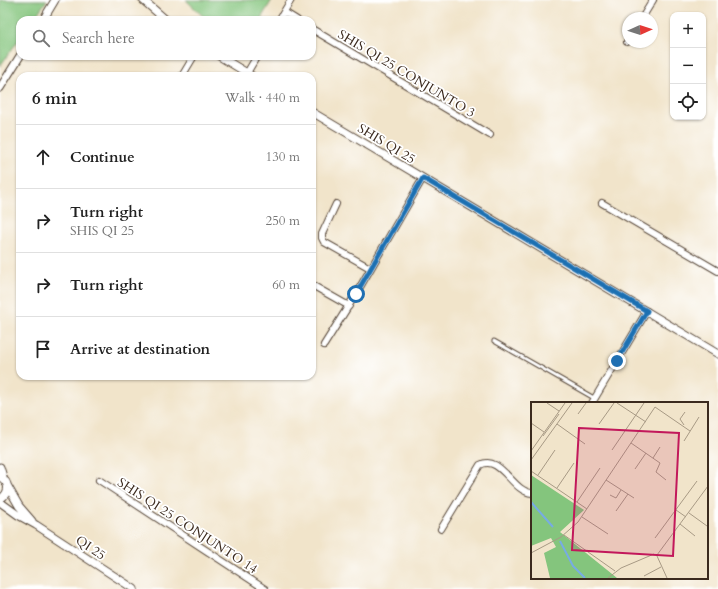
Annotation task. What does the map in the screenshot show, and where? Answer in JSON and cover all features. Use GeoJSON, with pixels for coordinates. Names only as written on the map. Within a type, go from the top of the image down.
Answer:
{"type":"FeatureCollection","features":[{"type":"Feature","properties":{"kind":"street"},"geometry":{"type":"LineString","coordinates":[[45,16],[55,0]]}},
{"type":"Feature","properties":{"kind":"street"},"geometry":{"type":"LineString","coordinates":[[143,0],[161,16]]}},
{"type":"Feature","properties":{"kind":"street"},"geometry":{"type":"LineString","coordinates":[[282,16],[291,0]]}},
{"type":"Feature","properties":{"kind":"street"},"geometry":{"type":"LineString","coordinates":[[646,12],[653,0]]}},
{"type":"Feature","properties":{"kind":"street"},"geometry":{"type":"LineString","coordinates":[[284,12],[290,16]]}},
{"type":"Feature","properties":{"kind":"street","name":"SHIS QI 25 CONJUNTO 3"},"geometry":{"type":"LineString","coordinates":[[316,31],[490,135]]}},
{"type":"Feature","properties":{"kind":"street"},"geometry":{"type":"LineString","coordinates":[[0,88],[18,60]]}},
{"type":"Feature","properties":{"kind":"street"},"geometry":{"type":"LineString","coordinates":[[184,72],[192,60]]}},
{"type":"Feature","properties":{"kind":"street"},"geometry":{"type":"LineString","coordinates":[[225,60],[244,72]]}},
{"type":"Feature","properties":{"kind":"street"},"geometry":{"type":"LineString","coordinates":[[250,72],[255,60]]}},
{"type":"Feature","properties":{"kind":"street","name":"SHIS QI 25"},"geometry":{"type":"LineString","coordinates":[[316,114],[718,354]]}},
{"type":"Feature","properties":{"kind":"street"},"geometry":{"type":"LineString","coordinates":[[324,345],[349,306],[423,178]]}},
{"type":"Feature","properties":{"kind":"street"},"geometry":{"type":"LineString","coordinates":[[602,203],[718,271]]}},
{"type":"Feature","properties":{"kind":"street"},"geometry":{"type":"LineString","coordinates":[[336,204],[322,234],[324,242],[370,268]]}},
{"type":"Feature","properties":{"kind":"street"},"geometry":{"type":"LineString","coordinates":[[316,287],[349,306]]}},
{"type":"Feature","properties":{"kind":"street"},"geometry":{"type":"LineString","coordinates":[[593,401],[647,311]]}},
{"type":"Feature","properties":{"kind":"street"},"geometry":{"type":"LineString","coordinates":[[441,529],[480,465],[484,463],[493,463],[506,473],[513,482],[531,493]]}},
{"type":"Feature","properties":{"kind":"street","name":"QI 25"},"geometry":{"type":"LineString","coordinates":[[0,467],[4,481],[19,506],[36,526]]}},
{"type":"Feature","properties":{"kind":"street","name":"SHIS QI 25 CONJUNTO 14"},"geometry":{"type":"LineString","coordinates":[[99,480],[265,589]]}},
{"type":"Feature","properties":{"kind":"street"},"geometry":{"type":"LineString","coordinates":[[0,499],[5,495],[8,488],[4,481]]}},
{"type":"Feature","properties":{"kind":"street","name":"QI 25"},"geometry":{"type":"LineString","coordinates":[[0,502],[134,589]]}},
{"type":"Feature","properties":{"kind":"lane"},"geometry":{"type":"LineString","coordinates":[[494,341],[593,401]]}},
{"type":"Feature","properties":{"kind":"green space"},"geometry":{"type":"Polygon","coordinates":[[[0,0],[47,0],[36,16],[16,16],[16,44],[0,66],[0,0]]]}},
{"type":"Feature","properties":{"kind":"green space"},"geometry":{"type":"Polygon","coordinates":[[[186,0],[272,0],[262,16],[203,16],[186,0]]]}},
{"type":"Feature","properties":{"kind":"route"},"geometry":{"type":"LineString","coordinates":[[356,294],[423,178],[647,311],[617,361]]}}]}
